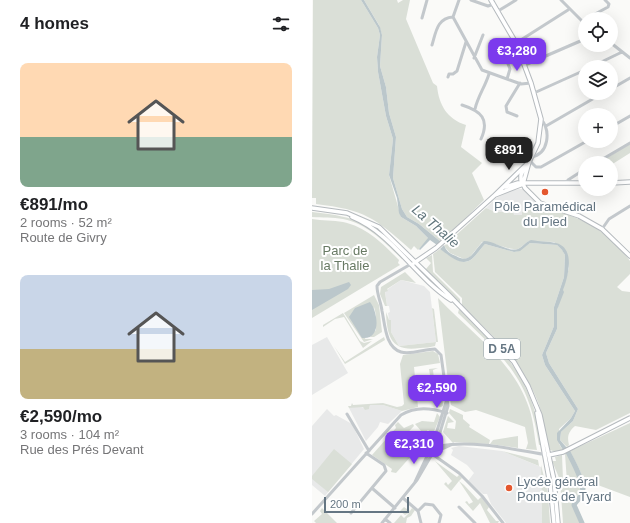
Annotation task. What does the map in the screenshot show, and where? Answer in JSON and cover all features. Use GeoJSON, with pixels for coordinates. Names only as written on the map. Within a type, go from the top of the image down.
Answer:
{"type":"FeatureCollection","features":[{"type":"Feature","properties":{"kind":"main road"},"geometry":{"type":"LineString","coordinates":[[492,2],[516,43],[531,83],[541,119],[540,134],[529,161],[523,184]]}},
{"type":"Feature","properties":{"kind":"main road"},"geometry":{"type":"LineString","coordinates":[[413,263],[430,252],[451,235],[504,187],[529,161]]}},
{"type":"Feature","properties":{"kind":"main road"},"geometry":{"type":"LineString","coordinates":[[618,182],[630,182]]}},
{"type":"Feature","properties":{"kind":"main road"},"geometry":{"type":"LineString","coordinates":[[504,187],[523,184],[578,183]]}},
{"type":"Feature","properties":{"kind":"main road"},"geometry":{"type":"LineString","coordinates":[[495,195],[523,184]]}},
{"type":"Feature","properties":{"kind":"main road"},"geometry":{"type":"LineString","coordinates":[[523,184],[534,197],[545,206],[570,212],[602,229],[630,256]]}},
{"type":"Feature","properties":{"kind":"main road","name":"D 5A"},"geometry":{"type":"LineString","coordinates":[[312,208],[351,216],[368,224],[413,263],[432,285],[455,303],[514,362],[528,386],[540,414],[547,455]]}},
{"type":"Feature","properties":{"kind":"main road"},"geometry":{"type":"LineString","coordinates":[[547,455],[563,452],[630,418]]}},
{"type":"Feature","properties":{"kind":"main road"},"geometry":{"type":"LineString","coordinates":[[547,455],[554,523]]}},
{"type":"Feature","properties":{"kind":"main road"},"geometry":{"type":"LineString","coordinates":[[547,455],[554,480],[558,523]]}},
{"type":"Feature","properties":{"kind":"street"},"geometry":{"type":"LineString","coordinates":[[422,18],[428,0]]}},
{"type":"Feature","properties":{"kind":"street"},"geometry":{"type":"LineString","coordinates":[[459,0],[453,17],[480,68],[489,74],[520,83],[531,83]]}},
{"type":"Feature","properties":{"kind":"street"},"geometry":{"type":"LineString","coordinates":[[471,0],[488,6],[492,2]]}},
{"type":"Feature","properties":{"kind":"street"},"geometry":{"type":"LineString","coordinates":[[498,11],[516,0]]}},
{"type":"Feature","properties":{"kind":"street"},"geometry":{"type":"LineString","coordinates":[[561,0],[568,10],[578,17]]}},
{"type":"Feature","properties":{"kind":"street"},"geometry":{"type":"LineString","coordinates":[[601,12],[608,8],[608,4],[605,0]]}},
{"type":"Feature","properties":{"kind":"street"},"geometry":{"type":"LineString","coordinates":[[516,43],[568,10]]}},
{"type":"Feature","properties":{"kind":"street"},"geometry":{"type":"LineString","coordinates":[[432,45],[441,21],[453,17]]}},
{"type":"Feature","properties":{"kind":"street"},"geometry":{"type":"LineString","coordinates":[[474,58],[483,35]]}},
{"type":"Feature","properties":{"kind":"street"},"geometry":{"type":"LineString","coordinates":[[448,78],[449,74],[453,74],[457,71],[466,42]]}},
{"type":"Feature","properties":{"kind":"street"},"geometry":{"type":"LineString","coordinates":[[524,65],[578,42]]}},
{"type":"Feature","properties":{"kind":"street"},"geometry":{"type":"LineString","coordinates":[[618,49],[630,58]]}},
{"type":"Feature","properties":{"kind":"street"},"geometry":{"type":"LineString","coordinates":[[605,60],[622,52]]}},
{"type":"Feature","properties":{"kind":"street"},"geometry":{"type":"LineString","coordinates":[[626,55],[630,53]]}},
{"type":"Feature","properties":{"kind":"street"},"geometry":{"type":"LineString","coordinates":[[507,79],[510,69],[508,64]]}},
{"type":"Feature","properties":{"kind":"street"},"geometry":{"type":"LineString","coordinates":[[534,93],[578,73]]}},
{"type":"Feature","properties":{"kind":"street"},"geometry":{"type":"LineString","coordinates":[[475,109],[479,93],[485,87],[489,74]]}},
{"type":"Feature","properties":{"kind":"street"},"geometry":{"type":"LineString","coordinates":[[618,85],[630,78]]}},
{"type":"Feature","properties":{"kind":"street"},"geometry":{"type":"LineString","coordinates":[[517,116],[507,112],[506,106],[520,83]]}},
{"type":"Feature","properties":{"kind":"street"},"geometry":{"type":"LineString","coordinates":[[546,126],[591,100]]}},
{"type":"Feature","properties":{"kind":"street"},"geometry":{"type":"LineString","coordinates":[[462,105],[475,109],[480,114],[485,128],[481,139]]}},
{"type":"Feature","properties":{"kind":"street"},"geometry":{"type":"LineString","coordinates":[[618,123],[630,116]]}},
{"type":"Feature","properties":{"kind":"street"},"geometry":{"type":"LineString","coordinates":[[541,119],[546,126],[547,135],[545,146],[538,156],[529,161],[536,167],[541,168],[578,146]]}},
{"type":"Feature","properties":{"kind":"street"},"geometry":{"type":"LineString","coordinates":[[608,156],[630,143]]}},
{"type":"Feature","properties":{"kind":"street"},"geometry":{"type":"LineString","coordinates":[[566,183],[578,174]]}},
{"type":"Feature","properties":{"kind":"street"},"geometry":{"type":"LineString","coordinates":[[602,229],[609,219],[630,206]]}},
{"type":"Feature","properties":{"kind":"street"},"geometry":{"type":"LineString","coordinates":[[382,523],[415,482],[438,447],[438,439],[448,406],[440,353],[434,349],[402,352],[394,347],[386,334],[377,286],[380,282],[413,263]]}},
{"type":"Feature","properties":{"kind":"street"},"geometry":{"type":"LineString","coordinates":[[312,514],[392,424],[404,413],[423,408],[446,413]]}},
{"type":"Feature","properties":{"kind":"street"},"geometry":{"type":"LineString","coordinates":[[347,414],[368,452],[384,465],[386,471],[373,489],[351,513]]}},
{"type":"Feature","properties":{"kind":"street"},"geometry":{"type":"LineString","coordinates":[[432,456],[438,447],[457,443],[547,455]]}},
{"type":"Feature","properties":{"kind":"street"},"geometry":{"type":"LineString","coordinates":[[432,456],[459,473],[482,496],[503,523]]}},
{"type":"Feature","properties":{"kind":"street"},"geometry":{"type":"LineString","coordinates":[[373,489],[394,508]]}},
{"type":"Feature","properties":{"kind":"street"},"geometry":{"type":"LineString","coordinates":[[403,498],[418,511],[421,523]]}},
{"type":"Feature","properties":{"kind":"street"},"geometry":{"type":"LineString","coordinates":[[418,511],[425,504],[430,504],[439,511],[441,515],[439,523]]}},
{"type":"Feature","properties":{"kind":"street"},"geometry":{"type":"LineString","coordinates":[[459,507],[474,523]]}},
{"type":"Feature","properties":{"kind":"street"},"geometry":{"type":"LineString","coordinates":[[385,519],[390,523]]}},
{"type":"Feature","properties":{"kind":"shaded area"},"geometry":{"type":"Polygon","coordinates":[[[361,0],[364,0],[380,27],[382,35],[380,66],[386,87],[389,113],[396,137],[393,178],[402,209],[407,217],[419,224],[441,242],[437,245],[430,240],[420,250],[419,249],[428,238],[416,226],[401,217],[397,198],[389,175],[393,139],[386,116],[378,72],[377,57],[380,35],[378,28],[361,0]]]}},
{"type":"Feature","properties":{"kind":"shaded area"},"geometry":{"type":"Polygon","coordinates":[[[523,189],[540,207],[522,212],[522,215],[513,215],[513,212],[496,212],[486,208],[496,198],[510,191],[523,189]]]}},
{"type":"Feature","properties":{"kind":"shaded area"},"geometry":{"type":"Polygon","coordinates":[[[531,240],[556,243],[562,246],[568,257],[569,264],[567,278],[563,290],[564,292],[557,310],[557,329],[546,353],[549,363],[578,409],[573,421],[561,432],[560,440],[567,448],[563,450],[557,440],[557,433],[571,418],[575,411],[545,365],[542,355],[554,326],[554,307],[564,277],[565,255],[562,250],[557,245],[530,243],[520,251],[514,252],[485,244],[470,260],[461,262],[452,258],[440,249],[444,245],[450,253],[465,259],[472,255],[484,241],[514,250],[520,248],[531,240]]]}},
{"type":"Feature","properties":{"kind":"shaded area"},"geometry":{"type":"Polygon","coordinates":[[[401,280],[424,286],[430,292],[436,342],[399,346],[391,332],[388,313],[390,312],[389,306],[387,306],[385,291],[401,280]]]}},
{"type":"Feature","properties":{"kind":"shaded area"},"geometry":{"type":"Polygon","coordinates":[[[349,282],[351,285],[348,289],[312,310],[312,290],[329,289],[349,282]]]}},
{"type":"Feature","properties":{"kind":"shaded area"},"geometry":{"type":"Polygon","coordinates":[[[370,302],[375,312],[375,330],[373,335],[362,338],[349,317],[355,308],[370,302]]]}},
{"type":"Feature","properties":{"kind":"shaded area"},"geometry":{"type":"Polygon","coordinates":[[[327,337],[348,373],[312,395],[312,345],[327,337]]]}},
{"type":"Feature","properties":{"kind":"shaded area"},"geometry":{"type":"Polygon","coordinates":[[[370,405],[383,405],[402,411],[388,424],[380,422],[378,427],[366,441],[349,408],[357,406],[369,409],[370,405]]]}},
{"type":"Feature","properties":{"kind":"shaded area"},"geometry":{"type":"Polygon","coordinates":[[[327,409],[334,416],[336,415],[352,424],[364,449],[325,496],[312,485],[312,426],[327,409]]]}},
{"type":"Feature","properties":{"kind":"shaded area","name":"Lycée général Pontus de Tyard"},"geometry":{"type":"Polygon","coordinates":[[[459,446],[502,451],[541,467],[542,523],[506,523],[491,504],[487,494],[483,494],[468,481],[474,473],[467,465],[451,455],[453,450],[451,448],[459,446]]]}},
{"type":"Feature","properties":{"kind":"green space"},"geometry":{"type":"Polygon","coordinates":[[[313,0],[361,0],[378,28],[380,35],[377,57],[378,72],[386,116],[393,139],[389,175],[401,217],[416,226],[429,239],[418,250],[414,246],[411,250],[378,223],[358,212],[333,206],[316,204],[316,198],[312,198],[313,0]]]}},
{"type":"Feature","properties":{"kind":"green space"},"geometry":{"type":"Polygon","coordinates":[[[364,0],[397,0],[398,3],[403,0],[410,0],[406,19],[433,83],[437,86],[442,105],[449,115],[466,125],[461,147],[482,163],[472,173],[484,200],[441,242],[419,224],[407,217],[402,209],[393,178],[396,137],[389,113],[386,87],[380,66],[382,35],[379,25],[364,0]]]}},
{"type":"Feature","properties":{"kind":"green space"},"geometry":{"type":"Polygon","coordinates":[[[630,144],[630,153],[618,161],[618,156],[610,156],[630,144]]]}},
{"type":"Feature","properties":{"kind":"green space"},"geometry":{"type":"Polygon","coordinates":[[[540,207],[540,209],[544,208],[570,215],[592,226],[612,241],[630,261],[630,274],[617,287],[622,291],[630,292],[630,413],[596,430],[575,426],[569,435],[569,445],[567,447],[560,440],[561,432],[573,421],[578,409],[549,363],[546,353],[557,329],[557,310],[569,268],[566,252],[554,242],[529,241],[518,249],[514,249],[482,242],[470,257],[464,259],[450,253],[444,246],[486,208],[496,212],[513,212],[514,215],[522,215],[522,212],[540,207]]]}},
{"type":"Feature","properties":{"kind":"green space"},"geometry":{"type":"Polygon","coordinates":[[[312,212],[342,217],[363,224],[381,237],[403,258],[402,259],[376,235],[360,225],[343,219],[312,217],[312,212]]]}},
{"type":"Feature","properties":{"kind":"green space","name":"Parc de la Thalie"},"geometry":{"type":"Polygon","coordinates":[[[312,219],[343,222],[360,228],[387,248],[399,260],[398,263],[400,265],[312,318],[312,219]]]}},
{"type":"Feature","properties":{"kind":"green space"},"geometry":{"type":"Polygon","coordinates":[[[530,243],[557,245],[565,255],[564,277],[554,307],[554,326],[542,355],[545,365],[575,411],[571,418],[559,429],[559,444],[563,450],[556,452],[550,450],[538,402],[524,374],[506,350],[462,306],[462,298],[435,272],[433,254],[440,249],[457,260],[465,262],[474,257],[485,244],[514,252],[530,243]]]}},
{"type":"Feature","properties":{"kind":"green space"},"geometry":{"type":"Polygon","coordinates":[[[432,255],[433,272],[460,299],[460,304],[426,269],[431,263],[426,258],[432,255]]]}},
{"type":"Feature","properties":{"kind":"green space"},"geometry":{"type":"Polygon","coordinates":[[[405,272],[416,283],[401,280],[387,289],[388,291],[385,292],[387,306],[385,306],[380,294],[381,287],[405,272]]]}},
{"type":"Feature","properties":{"kind":"green space"},"geometry":{"type":"Polygon","coordinates":[[[374,295],[379,305],[382,332],[374,337],[370,337],[376,330],[376,315],[374,307],[365,339],[373,339],[364,342],[344,313],[374,295]]]}},
{"type":"Feature","properties":{"kind":"green space"},"geometry":{"type":"Polygon","coordinates":[[[438,298],[490,348],[513,375],[529,408],[537,450],[526,449],[528,443],[525,427],[476,410],[465,412],[451,405],[438,298]]]}},
{"type":"Feature","properties":{"kind":"green space"},"geometry":{"type":"Polygon","coordinates":[[[432,308],[434,309],[438,342],[436,342],[432,308]]]}},
{"type":"Feature","properties":{"kind":"green space"},"geometry":{"type":"Polygon","coordinates":[[[459,309],[502,352],[519,375],[534,408],[541,445],[539,445],[535,422],[529,402],[521,385],[502,357],[458,313],[459,309]]]}},
{"type":"Feature","properties":{"kind":"green space"},"geometry":{"type":"Polygon","coordinates":[[[386,312],[389,320],[391,320],[391,332],[399,346],[390,336],[386,312]]]}},
{"type":"Feature","properties":{"kind":"green space"},"geometry":{"type":"Polygon","coordinates":[[[343,313],[360,341],[364,343],[372,341],[363,348],[344,317],[335,319],[323,327],[323,325],[343,313]]]}},
{"type":"Feature","properties":{"kind":"green space"},"geometry":{"type":"Polygon","coordinates":[[[384,337],[385,340],[345,364],[334,346],[345,362],[384,337]]]}},
{"type":"Feature","properties":{"kind":"green space"},"geometry":{"type":"Polygon","coordinates":[[[436,342],[435,346],[426,348],[411,349],[399,346],[436,342]]]}},
{"type":"Feature","properties":{"kind":"green space"},"geometry":{"type":"Polygon","coordinates":[[[433,351],[438,354],[440,363],[414,367],[418,407],[402,411],[383,405],[370,405],[369,409],[365,410],[363,407],[349,408],[348,406],[351,406],[352,403],[353,405],[383,403],[397,407],[402,406],[404,404],[400,364],[403,355],[433,351]]]}},
{"type":"Feature","properties":{"kind":"green space"},"geometry":{"type":"Polygon","coordinates":[[[438,368],[433,370],[436,395],[442,394],[443,406],[441,407],[435,406],[429,369],[438,368]]]}},
{"type":"Feature","properties":{"kind":"green space"},"geometry":{"type":"Polygon","coordinates":[[[450,409],[463,415],[463,419],[470,425],[469,427],[490,440],[489,444],[452,442],[443,432],[448,416],[454,422],[448,423],[447,428],[455,429],[456,421],[449,413],[450,409]]]}},
{"type":"Feature","properties":{"kind":"green space"},"geometry":{"type":"Polygon","coordinates":[[[437,413],[440,417],[433,434],[428,430],[419,437],[426,443],[432,437],[427,432],[433,436],[429,447],[418,437],[422,432],[415,424],[422,421],[434,422],[437,413]]]}},
{"type":"Feature","properties":{"kind":"green space"},"geometry":{"type":"Polygon","coordinates":[[[398,422],[404,428],[413,424],[414,426],[395,446],[398,449],[402,445],[412,455],[396,473],[391,472],[392,469],[372,455],[396,428],[395,425],[398,422]]]}},
{"type":"Feature","properties":{"kind":"green space"},"geometry":{"type":"Polygon","coordinates":[[[630,423],[630,497],[587,481],[585,492],[581,473],[570,451],[630,423]]]}},
{"type":"Feature","properties":{"kind":"green space"},"geometry":{"type":"Polygon","coordinates":[[[518,436],[518,448],[490,444],[493,440],[518,436]]]}},
{"type":"Feature","properties":{"kind":"green space"},"geometry":{"type":"Polygon","coordinates":[[[334,449],[352,464],[328,492],[312,479],[312,476],[334,449]]]}},
{"type":"Feature","properties":{"kind":"green space"},"geometry":{"type":"Polygon","coordinates":[[[502,451],[538,460],[539,466],[502,451]]]}},
{"type":"Feature","properties":{"kind":"green space"},"geometry":{"type":"Polygon","coordinates":[[[567,453],[576,471],[581,494],[573,506],[581,523],[563,523],[560,480],[552,461],[556,461],[555,457],[562,455],[563,480],[567,482],[565,454],[567,453]]]}},
{"type":"Feature","properties":{"kind":"green space"},"geometry":{"type":"Polygon","coordinates":[[[435,461],[457,477],[459,475],[462,478],[451,491],[444,484],[446,482],[448,485],[452,481],[435,461]]]}},
{"type":"Feature","properties":{"kind":"green space"},"geometry":{"type":"Polygon","coordinates":[[[541,465],[548,493],[550,523],[542,523],[541,465]]]}},
{"type":"Feature","properties":{"kind":"green space"},"geometry":{"type":"Polygon","coordinates":[[[459,481],[478,500],[481,497],[489,507],[487,510],[496,521],[499,521],[498,523],[490,523],[480,503],[473,511],[465,502],[467,501],[469,504],[473,502],[459,481]]]}},
{"type":"Feature","properties":{"kind":"green space"},"geometry":{"type":"Polygon","coordinates":[[[404,507],[410,511],[412,508],[415,510],[411,516],[407,518],[406,523],[394,523],[401,515],[404,518],[409,513],[405,515],[400,511],[404,507]]]}},
{"type":"Feature","properties":{"kind":"green space"},"geometry":{"type":"Polygon","coordinates":[[[322,508],[337,523],[316,523],[314,521],[322,514],[320,511],[322,508]]]}},
{"type":"Feature","properties":{"kind":"waterway","name":"La Thalie"},"geometry":{"type":"LineString","coordinates":[[568,452],[581,479],[583,490],[582,495],[574,505],[582,523]]}},
{"type":"Feature","properties":{"kind":"place","name":"Pôle Paramédical du Pied"},"geometry":{"type":"Point","coordinates":[545,192]}},
{"type":"Feature","properties":{"kind":"place","name":"Lycée général Pontus de Tyard"},"geometry":{"type":"Point","coordinates":[509,488]}}]}
